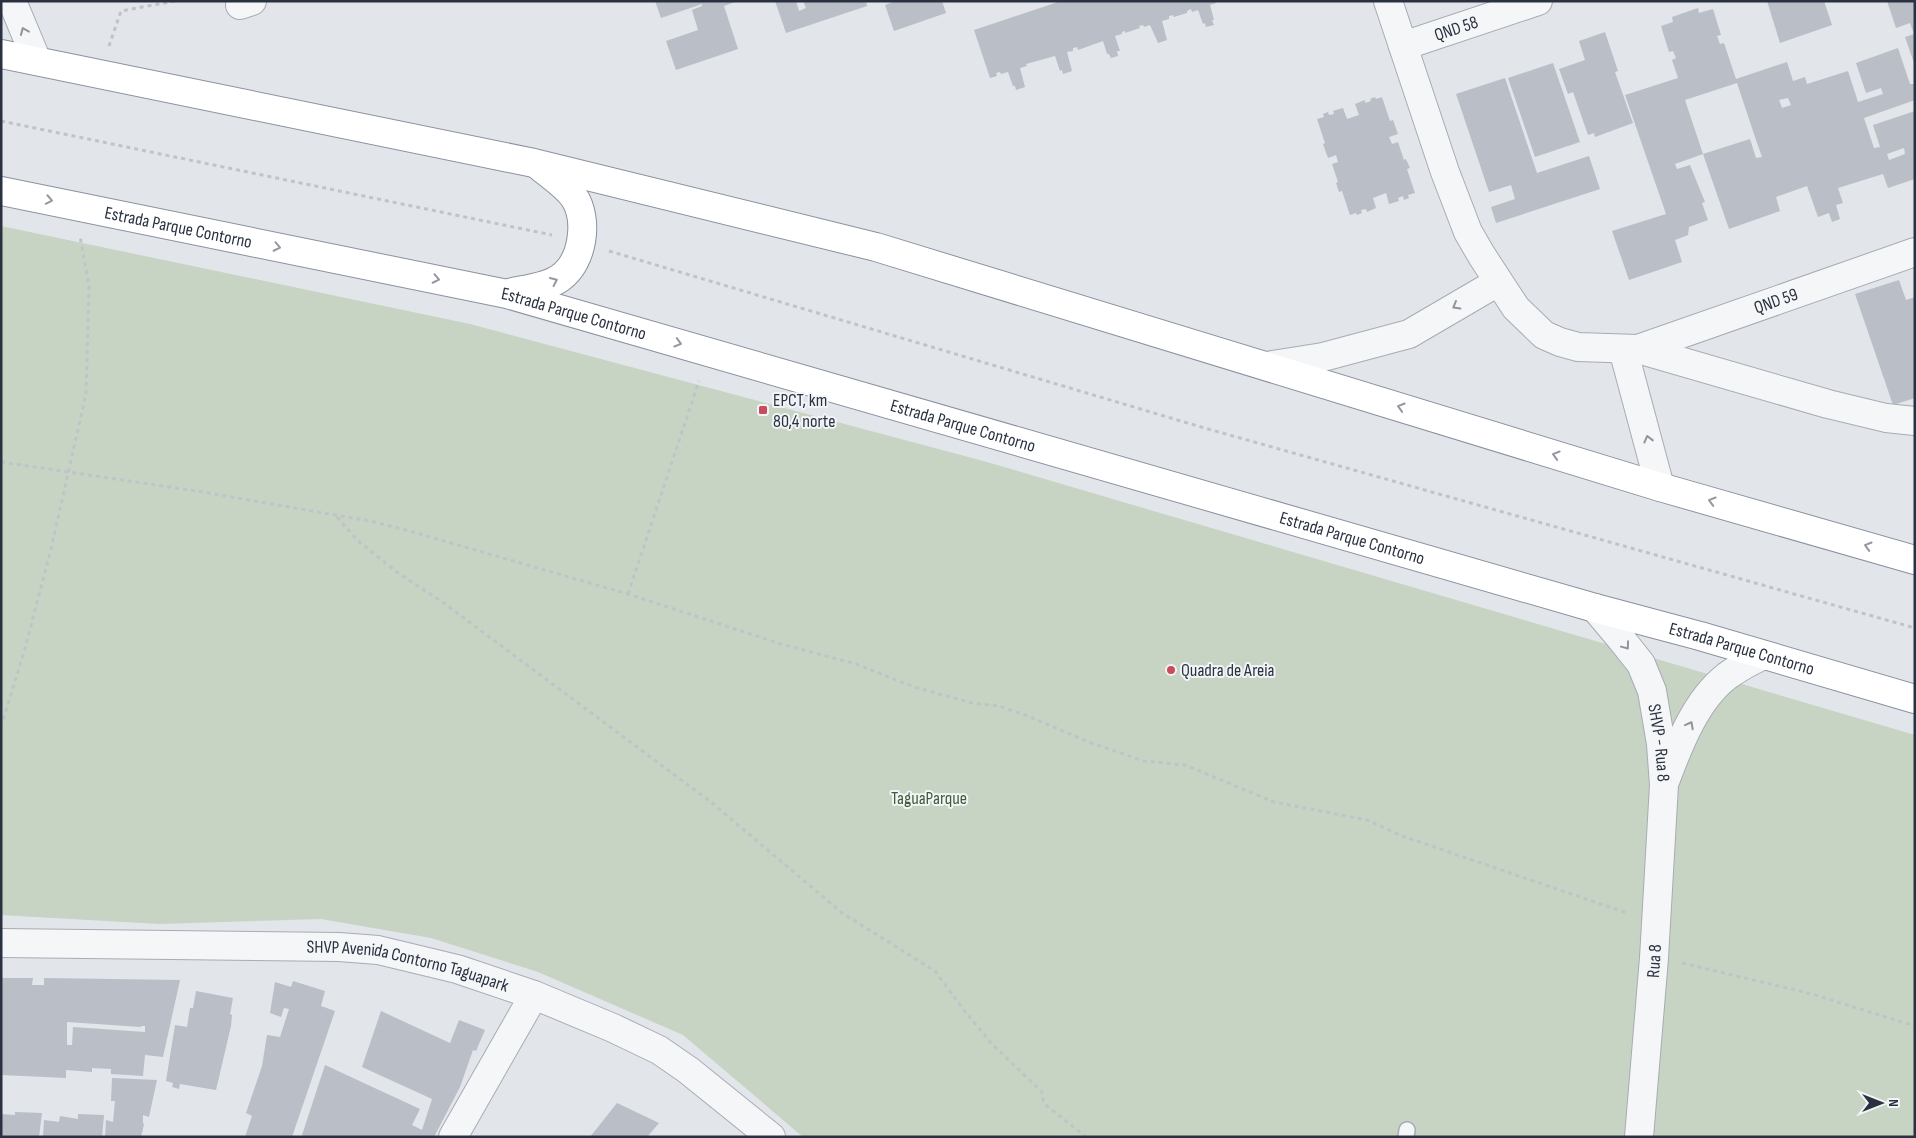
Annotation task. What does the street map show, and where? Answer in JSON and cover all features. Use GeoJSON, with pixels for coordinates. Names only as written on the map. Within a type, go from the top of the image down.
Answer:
{"type":"FeatureCollection","features":[{"type":"Feature","properties":{"kind":"highway"},"geometry":{"type":"LineString","coordinates":[[1,54],[534,163],[876,247],[1660,487],[1915,560]]}},
{"type":"Feature","properties":{"kind":"highway"},"geometry":{"type":"LineString","coordinates":[[507,294],[548,284],[562,277],[572,266],[580,242],[582,227],[578,204],[566,188],[534,163]]}},
{"type":"Feature","properties":{"kind":"highway","name":"Estrada Parque Contorno"},"geometry":{"type":"LineString","coordinates":[[1,191],[507,294],[1915,699]]}},
{"type":"Feature","properties":{"kind":"street"},"geometry":{"type":"LineString","coordinates":[[12,1],[37,61]]}},
{"type":"Feature","properties":{"kind":"street"},"geometry":{"type":"LineString","coordinates":[[1388,1],[1445,172],[1468,232],[1516,308],[1544,335],[1578,347],[1631,349],[1828,404],[1886,418],[1915,421]]}},
{"type":"Feature","properties":{"kind":"street","name":"QND 58"},"geometry":{"type":"LineString","coordinates":[[1402,46],[1538,1]]}},
{"type":"Feature","properties":{"kind":"street","name":"QND 59"},"geometry":{"type":"LineString","coordinates":[[1631,349],[1915,252]]}},
{"type":"Feature","properties":{"kind":"street"},"geometry":{"type":"LineString","coordinates":[[1266,366],[1322,358],[1409,334],[1498,282]]}},
{"type":"Feature","properties":{"kind":"street"},"geometry":{"type":"LineString","coordinates":[[1631,349],[1660,487]]}},
{"type":"Feature","properties":{"kind":"street","name":"SHVP - Rua 8"},"geometry":{"type":"LineString","coordinates":[[1595,608],[1641,664],[1652,691],[1661,744],[1664,785]]}},
{"type":"Feature","properties":{"kind":"street","name":"SHVP - Rua 8"},"geometry":{"type":"LineString","coordinates":[[1664,785],[1676,752],[1708,696],[1726,677],[1764,655]]}},
{"type":"Feature","properties":{"kind":"street","name":"Rua 8"},"geometry":{"type":"LineString","coordinates":[[1639,1137],[1654,958],[1664,785]]}},
{"type":"Feature","properties":{"kind":"street","name":"SHVP Avenida Contorno Taguapark"},"geometry":{"type":"LineString","coordinates":[[1,943],[271,945],[378,950],[457,969],[534,995],[614,1028],[659,1050],[688,1070],[771,1137]]}},
{"type":"Feature","properties":{"kind":"street"},"geometry":{"type":"LineString","coordinates":[[453,1137],[534,995]]}},
{"type":"Feature","properties":{"kind":"path"},"geometry":{"type":"LineString","coordinates":[[100,73],[121,11],[175,1]]}},
{"type":"Feature","properties":{"kind":"path"},"geometry":{"type":"LineString","coordinates":[[1,121],[559,236],[1210,430],[1915,628]]}},
{"type":"Feature","properties":{"kind":"path"},"geometry":{"type":"LineString","coordinates":[[1,727],[51,549],[67,471],[86,394],[89,286],[74,206]]}},
{"type":"Feature","properties":{"kind":"path"},"geometry":{"type":"LineString","coordinates":[[628,594],[709,352]]}},
{"type":"Feature","properties":{"kind":"path"},"geometry":{"type":"LineString","coordinates":[[1,462],[194,491],[370,521],[406,530],[628,594],[780,644],[856,664],[914,687],[972,704],[999,706],[1094,744],[1144,761],[1185,765],[1274,802],[1367,820],[1402,836],[1636,916]]}},
{"type":"Feature","properties":{"kind":"path"},"geometry":{"type":"LineString","coordinates":[[337,516],[357,540],[398,573],[441,601],[711,802],[842,913],[935,971],[963,1010],[992,1044],[1042,1092],[1043,1100],[1047,1106],[1086,1137]]}},
{"type":"Feature","properties":{"kind":"path"},"geometry":{"type":"LineString","coordinates":[[1654,958],[1812,994],[1915,1026]]}},
{"type":"Feature","properties":{"kind":"green space","name":"TaguaParque"},"geometry":{"type":"Polygon","coordinates":[[[1,226],[470,324],[987,462],[1915,735],[1915,1137],[803,1137],[683,1035],[538,972],[431,938],[321,919],[159,924],[1,915],[1,226]]]}},
{"type":"Feature","properties":{"kind":"building"},"geometry":{"type":"Polygon","coordinates":[[[655,1],[738,1],[724,6],[738,49],[676,70],[666,41],[698,30],[692,10],[702,6],[702,4],[661,18],[655,1]]]}},
{"type":"Feature","properties":{"kind":"building"},"geometry":{"type":"Polygon","coordinates":[[[775,1],[796,1],[799,11],[806,8],[803,1],[866,1],[867,6],[786,33],[775,1]]]}},
{"type":"Feature","properties":{"kind":"building"},"geometry":{"type":"Polygon","coordinates":[[[895,1],[942,1],[946,13],[894,31],[885,5],[895,1]]]}},
{"type":"Feature","properties":{"kind":"building"},"geometry":{"type":"Polygon","coordinates":[[[1061,1],[1216,1],[1216,3],[1210,5],[1214,25],[1206,27],[1198,10],[1192,12],[1191,9],[1187,13],[1174,17],[1173,15],[1169,16],[1169,19],[1162,21],[1167,40],[1158,43],[1150,25],[1144,27],[1143,25],[1139,26],[1140,28],[1125,33],[1125,31],[1115,36],[1120,51],[1117,51],[1118,56],[1111,58],[1107,54],[1103,41],[1078,50],[1077,47],[1073,48],[1073,51],[1067,52],[1072,71],[1063,74],[1062,70],[1060,71],[1055,56],[1026,64],[1027,66],[1020,68],[1025,87],[1016,90],[1008,72],[996,73],[997,76],[990,78],[974,30],[1061,1]]]}},
{"type":"Feature","properties":{"kind":"building"},"geometry":{"type":"Polygon","coordinates":[[[1767,1],[1824,1],[1832,25],[1780,43],[1767,1]]]}},
{"type":"Feature","properties":{"kind":"building"},"geometry":{"type":"Polygon","coordinates":[[[1887,1],[1915,1],[1915,66],[1905,37],[1914,34],[1910,23],[1896,28],[1887,1]]]}},
{"type":"Feature","properties":{"kind":"building"},"geometry":{"type":"Polygon","coordinates":[[[1698,8],[1699,13],[1713,9],[1721,35],[1717,36],[1720,44],[1724,43],[1736,79],[1787,62],[1793,81],[1805,77],[1807,84],[1848,71],[1858,102],[1883,94],[1881,88],[1866,93],[1856,63],[1898,48],[1910,84],[1915,84],[1915,100],[1864,118],[1874,148],[1880,147],[1873,125],[1915,111],[1915,179],[1888,188],[1883,174],[1838,188],[1843,203],[1836,205],[1840,219],[1832,222],[1829,213],[1818,217],[1807,186],[1776,197],[1780,211],[1729,229],[1703,154],[1675,164],[1677,169],[1690,165],[1705,202],[1702,203],[1708,220],[1689,227],[1688,235],[1675,240],[1682,262],[1629,280],[1612,231],[1666,214],[1625,95],[1678,78],[1672,60],[1676,58],[1673,51],[1669,52],[1661,26],[1673,22],[1672,17],[1698,8]],[[1737,83],[1685,100],[1703,154],[1750,139],[1756,158],[1762,157],[1737,83]],[[1788,98],[1779,100],[1782,108],[1791,105],[1788,98]],[[1904,148],[1887,154],[1889,160],[1905,154],[1904,148]]]}},
{"type":"Feature","properties":{"kind":"building"},"geometry":{"type":"Polygon","coordinates":[[[1605,32],[1618,71],[1615,72],[1633,123],[1595,137],[1594,133],[1588,135],[1573,92],[1568,94],[1559,69],[1585,60],[1579,41],[1605,32]]]}},
{"type":"Feature","properties":{"kind":"building"},"geometry":{"type":"Polygon","coordinates":[[[1553,63],[1580,142],[1535,157],[1508,78],[1553,63]]]}},
{"type":"Feature","properties":{"kind":"building"},"geometry":{"type":"Polygon","coordinates":[[[1505,78],[1537,173],[1589,156],[1600,189],[1496,223],[1491,207],[1515,199],[1511,185],[1489,192],[1456,94],[1505,78]]]}},
{"type":"Feature","properties":{"kind":"building"},"geometry":{"type":"Polygon","coordinates":[[[1375,97],[1376,99],[1382,97],[1390,121],[1393,120],[1398,134],[1389,137],[1392,144],[1398,142],[1404,160],[1406,159],[1410,168],[1407,169],[1415,193],[1408,195],[1409,198],[1404,200],[1403,196],[1398,198],[1399,201],[1389,204],[1386,193],[1373,198],[1376,208],[1367,212],[1366,209],[1361,210],[1362,213],[1350,215],[1342,191],[1339,192],[1336,183],[1338,182],[1332,164],[1338,162],[1336,155],[1328,158],[1317,119],[1324,117],[1323,114],[1328,112],[1329,115],[1334,114],[1333,111],[1343,108],[1347,119],[1359,115],[1355,104],[1365,100],[1365,103],[1371,101],[1370,99],[1375,97]]]}},
{"type":"Feature","properties":{"kind":"building"},"geometry":{"type":"Polygon","coordinates":[[[1899,280],[1906,300],[1915,297],[1915,398],[1893,405],[1855,294],[1899,280]]]}},
{"type":"Feature","properties":{"kind":"building"},"geometry":{"type":"Polygon","coordinates":[[[1,978],[33,978],[32,985],[44,985],[44,978],[180,980],[163,1057],[145,1055],[143,1076],[111,1074],[111,1069],[92,1068],[92,1072],[66,1070],[66,1078],[1,1075],[1,978]],[[67,1022],[67,1045],[72,1045],[73,1027],[145,1032],[145,1026],[67,1022]]]}},
{"type":"Feature","properties":{"kind":"building"},"geometry":{"type":"Polygon","coordinates":[[[293,981],[325,991],[321,1006],[335,1011],[292,1137],[245,1137],[252,1116],[246,1113],[262,1066],[267,1035],[280,1037],[289,1009],[284,1008],[281,1017],[270,1013],[275,982],[291,987],[293,981]]]}},
{"type":"Feature","properties":{"kind":"building"},"geometry":{"type":"Polygon","coordinates":[[[196,991],[233,998],[230,1014],[232,1015],[231,1026],[216,1090],[180,1084],[179,1089],[172,1087],[173,1083],[166,1081],[175,1025],[187,1027],[190,1008],[193,1008],[196,991]]]}},
{"type":"Feature","properties":{"kind":"building"},"geometry":{"type":"Polygon","coordinates":[[[381,1011],[450,1043],[459,1020],[485,1030],[476,1051],[473,1050],[460,1087],[434,1137],[306,1137],[302,1135],[325,1065],[420,1109],[412,1125],[422,1130],[432,1099],[362,1067],[381,1011]]]}},
{"type":"Feature","properties":{"kind":"building"},"geometry":{"type":"Polygon","coordinates":[[[112,1078],[157,1080],[149,1117],[143,1115],[144,1124],[141,1137],[105,1137],[106,1120],[113,1122],[115,1101],[111,1101],[112,1078]]]}},
{"type":"Feature","properties":{"kind":"building"},"geometry":{"type":"Polygon","coordinates":[[[617,1103],[659,1123],[647,1137],[590,1137],[617,1103]]]}},
{"type":"Feature","properties":{"kind":"building"},"geometry":{"type":"Polygon","coordinates":[[[15,1112],[42,1113],[39,1137],[1,1137],[1,1114],[15,1115],[15,1112]]]}},
{"type":"Feature","properties":{"kind":"building"},"geometry":{"type":"Polygon","coordinates":[[[78,1114],[104,1115],[102,1137],[43,1137],[44,1120],[59,1122],[60,1116],[78,1119],[78,1114]]]}},
{"type":"Feature","properties":{"kind":"place","name":"EPCT, km 80,4 norte"},"geometry":{"type":"Point","coordinates":[763,410]}},
{"type":"Feature","properties":{"kind":"place","name":"Quadra de Areia"},"geometry":{"type":"Point","coordinates":[1171,670]}}]}
